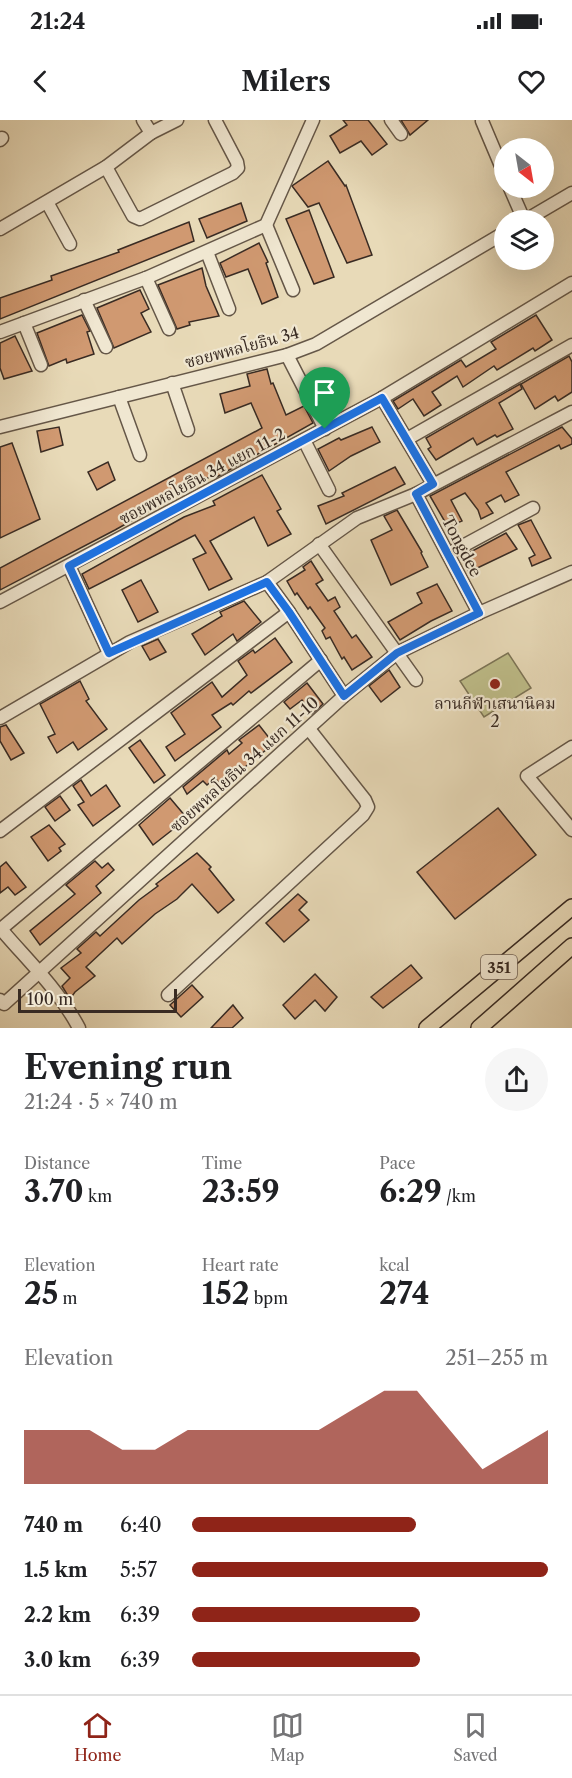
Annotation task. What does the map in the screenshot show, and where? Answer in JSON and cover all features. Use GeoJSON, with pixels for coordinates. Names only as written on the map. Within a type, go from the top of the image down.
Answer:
{"type":"FeatureCollection","features":[{"type":"Feature","properties":{"kind":"main road","name":"351"},"geometry":{"type":"LineString","coordinates":[[427,1028],[572,907]]}},
{"type":"Feature","properties":{"kind":"main road","name":"351"},"geometry":{"type":"LineString","coordinates":[[479,1028],[572,946]]}},
{"type":"Feature","properties":{"kind":"street"},"geometry":{"type":"LineString","coordinates":[[143,120],[151,133]]}},
{"type":"Feature","properties":{"kind":"street"},"geometry":{"type":"LineString","coordinates":[[0,229],[106,167],[151,133],[177,120]]}},
{"type":"Feature","properties":{"kind":"street"},"geometry":{"type":"LineString","coordinates":[[106,167],[133,216],[140,219],[233,173],[238,168],[215,120]]}},
{"type":"Feature","properties":{"kind":"street"},"geometry":{"type":"LineString","coordinates":[[0,332],[146,278],[266,225],[313,120]]}},
{"type":"Feature","properties":{"kind":"street"},"geometry":{"type":"LineString","coordinates":[[391,120],[402,134]]}},
{"type":"Feature","properties":{"kind":"street"},"geometry":{"type":"LineString","coordinates":[[482,121],[494,149]]}},
{"type":"Feature","properties":{"kind":"street"},"geometry":{"type":"LineString","coordinates":[[542,210],[572,193]]}},
{"type":"Feature","properties":{"kind":"street"},"geometry":{"type":"LineString","coordinates":[[47,202],[70,244]]}},
{"type":"Feature","properties":{"kind":"street"},"geometry":{"type":"LineString","coordinates":[[266,225],[292,290]]}},
{"type":"Feature","properties":{"kind":"street","name":"ซอยพหลโยธิน 34"},"geometry":{"type":"LineString","coordinates":[[0,427],[286,355],[316,344],[494,239]]}},
{"type":"Feature","properties":{"kind":"street"},"geometry":{"type":"LineString","coordinates":[[207,252],[229,309]]}},
{"type":"Feature","properties":{"kind":"street"},"geometry":{"type":"LineString","coordinates":[[146,278],[169,329]]}},
{"type":"Feature","properties":{"kind":"street","name":"ซอยพหลโยธิน 34 แยก 11-2"},"geometry":{"type":"LineString","coordinates":[[0,602],[382,398],[572,283]]}},
{"type":"Feature","properties":{"kind":"street"},"geometry":{"type":"LineString","coordinates":[[84,300],[106,347]]}},
{"type":"Feature","properties":{"kind":"street"},"geometry":{"type":"LineString","coordinates":[[24,323],[41,365]]}},
{"type":"Feature","properties":{"kind":"street"},"geometry":{"type":"LineString","coordinates":[[407,440],[572,345]]}},
{"type":"Feature","properties":{"kind":"street"},"geometry":{"type":"LineString","coordinates":[[286,355],[325,429]]}},
{"type":"Feature","properties":{"kind":"street"},"geometry":{"type":"LineString","coordinates":[[172,383],[188,430]]}},
{"type":"Feature","properties":{"kind":"street"},"geometry":{"type":"LineString","coordinates":[[119,397],[140,455]]}},
{"type":"Feature","properties":{"kind":"street"},"geometry":{"type":"LineString","coordinates":[[382,398],[433,484]]}},
{"type":"Feature","properties":{"kind":"street"},"geometry":{"type":"LineString","coordinates":[[0,718],[109,653],[267,582],[357,518],[416,494],[572,412]]}},
{"type":"Feature","properties":{"kind":"street"},"geometry":{"type":"LineString","coordinates":[[304,440],[329,490]]}},
{"type":"Feature","properties":{"kind":"street","name":"Tongdee"},"geometry":{"type":"LineString","coordinates":[[416,494],[479,613]]}},
{"type":"Feature","properties":{"kind":"street"},"geometry":{"type":"LineString","coordinates":[[448,554],[533,508]]}},
{"type":"Feature","properties":{"kind":"street"},"geometry":{"type":"LineString","coordinates":[[319,544],[416,680]]}},
{"type":"Feature","properties":{"kind":"street"},"geometry":{"type":"LineString","coordinates":[[69,566],[109,653]]}},
{"type":"Feature","properties":{"kind":"street","name":"ซอยพหลโยธิน 34 แยก 11-10"},"geometry":{"type":"LineString","coordinates":[[1,1004],[344,696],[397,653],[479,613],[572,572]]}},
{"type":"Feature","properties":{"kind":"street"},"geometry":{"type":"LineString","coordinates":[[267,582],[344,696]]}},
{"type":"Feature","properties":{"kind":"street"},"geometry":{"type":"LineString","coordinates":[[0,831],[289,612]]}},
{"type":"Feature","properties":{"kind":"street"},"geometry":{"type":"LineString","coordinates":[[79,1028],[39,971],[0,929],[321,660]]}},
{"type":"Feature","properties":{"kind":"street"},"geometry":{"type":"LineString","coordinates":[[168,995],[329,847],[363,815],[368,807],[365,800],[309,729]]}},
{"type":"Feature","properties":{"kind":"street"},"geometry":{"type":"LineString","coordinates":[[572,747],[527,776],[572,830]]}},
{"type":"Feature","properties":{"kind":"shaded area","name":"ลานกีฬาเสนานิคม 2"},"geometry":{"type":"Polygon","coordinates":[[[508,653],[531,688],[484,717],[460,681],[508,653]]]}},
{"type":"Feature","properties":{"kind":"building"},"geometry":{"type":"Polygon","coordinates":[[[343,120],[368,120],[387,144],[372,155],[361,141],[340,153],[330,136],[347,125],[343,120]]]}},
{"type":"Feature","properties":{"kind":"building"},"geometry":{"type":"Polygon","coordinates":[[[401,120],[428,120],[410,135],[401,120]]]}},
{"type":"Feature","properties":{"kind":"building"},"geometry":{"type":"Polygon","coordinates":[[[328,161],[346,185],[372,255],[347,263],[319,203],[308,207],[292,186],[328,161]]]}},
{"type":"Feature","properties":{"kind":"building"},"geometry":{"type":"Polygon","coordinates":[[[241,203],[247,221],[207,238],[199,219],[241,203]]]}},
{"type":"Feature","properties":{"kind":"building"},"geometry":{"type":"Polygon","coordinates":[[[309,210],[334,277],[314,284],[286,219],[309,210]]]}},
{"type":"Feature","properties":{"kind":"building"},"geometry":{"type":"Polygon","coordinates":[[[189,222],[194,241],[0,319],[0,298],[52,280],[51,276],[119,252],[118,250],[189,222]]]}},
{"type":"Feature","properties":{"kind":"building"},"geometry":{"type":"Polygon","coordinates":[[[259,243],[268,262],[266,263],[278,297],[262,304],[248,269],[226,277],[220,263],[259,243]]]}},
{"type":"Feature","properties":{"kind":"building"},"geometry":{"type":"Polygon","coordinates":[[[202,268],[206,286],[219,316],[189,322],[190,325],[177,329],[158,285],[202,268]]]}},
{"type":"Feature","properties":{"kind":"building"},"geometry":{"type":"Polygon","coordinates":[[[140,290],[149,309],[141,313],[151,332],[114,348],[97,308],[140,290]]]}},
{"type":"Feature","properties":{"kind":"building"},"geometry":{"type":"Polygon","coordinates":[[[82,315],[90,331],[87,332],[94,354],[67,363],[66,359],[49,366],[37,333],[82,315]]]}},
{"type":"Feature","properties":{"kind":"building"},"geometry":{"type":"Polygon","coordinates":[[[536,315],[552,340],[535,351],[533,348],[497,370],[494,366],[463,387],[457,376],[432,392],[441,405],[424,416],[413,399],[398,409],[393,401],[461,360],[466,367],[496,349],[491,342],[536,315]]]}},
{"type":"Feature","properties":{"kind":"building"},"geometry":{"type":"Polygon","coordinates":[[[15,336],[32,371],[4,379],[0,368],[0,343],[15,336]]]}},
{"type":"Feature","properties":{"kind":"building"},"geometry":{"type":"Polygon","coordinates":[[[569,356],[572,362],[572,392],[558,401],[555,396],[535,409],[521,384],[569,356]]]}},
{"type":"Feature","properties":{"kind":"building"},"geometry":{"type":"Polygon","coordinates":[[[267,369],[271,384],[273,383],[286,415],[304,406],[313,423],[215,478],[213,475],[115,530],[0,590],[0,568],[262,428],[251,403],[225,413],[220,394],[250,386],[247,374],[267,369]]]}},
{"type":"Feature","properties":{"kind":"building"},"geometry":{"type":"Polygon","coordinates":[[[520,384],[522,389],[499,403],[513,429],[497,437],[495,435],[477,445],[473,438],[436,460],[428,449],[431,447],[426,438],[520,384]]]}},
{"type":"Feature","properties":{"kind":"building"},"geometry":{"type":"Polygon","coordinates":[[[59,427],[63,445],[41,452],[37,431],[59,427]]]}},
{"type":"Feature","properties":{"kind":"building"},"geometry":{"type":"Polygon","coordinates":[[[372,427],[380,442],[351,456],[329,471],[318,449],[339,438],[341,440],[372,427]]]}},
{"type":"Feature","properties":{"kind":"building"},"geometry":{"type":"Polygon","coordinates":[[[562,427],[572,439],[572,444],[561,449],[559,445],[506,472],[519,495],[505,502],[501,495],[486,503],[493,513],[481,519],[478,510],[465,493],[451,500],[462,521],[448,527],[430,496],[562,427]]]}},
{"type":"Feature","properties":{"kind":"building"},"geometry":{"type":"Polygon","coordinates":[[[12,443],[40,519],[0,538],[0,447],[12,443]]]}},
{"type":"Feature","properties":{"kind":"building"},"geometry":{"type":"Polygon","coordinates":[[[108,462],[115,480],[97,490],[88,472],[108,462]]]}},
{"type":"Feature","properties":{"kind":"building"},"geometry":{"type":"Polygon","coordinates":[[[395,467],[405,484],[326,524],[318,506],[344,496],[342,493],[395,467]]]}},
{"type":"Feature","properties":{"kind":"building"},"geometry":{"type":"Polygon","coordinates":[[[262,475],[281,509],[277,511],[291,534],[268,546],[254,517],[210,541],[232,579],[209,590],[193,559],[206,553],[195,535],[89,589],[82,574],[184,517],[215,505],[213,501],[262,475]]]}},
{"type":"Feature","properties":{"kind":"building"},"geometry":{"type":"Polygon","coordinates":[[[397,510],[422,552],[428,567],[391,585],[371,540],[392,530],[384,516],[397,510]]]}},
{"type":"Feature","properties":{"kind":"building"},"geometry":{"type":"Polygon","coordinates":[[[531,520],[551,558],[532,566],[529,558],[535,555],[518,525],[531,520]]]}},
{"type":"Feature","properties":{"kind":"building"},"geometry":{"type":"Polygon","coordinates":[[[506,533],[517,549],[469,572],[461,557],[506,533]]]}},
{"type":"Feature","properties":{"kind":"building"},"geometry":{"type":"Polygon","coordinates":[[[311,561],[323,580],[316,584],[328,601],[335,597],[340,607],[334,611],[352,638],[356,635],[372,657],[352,670],[344,657],[342,659],[330,637],[326,639],[322,631],[325,628],[310,607],[308,609],[297,593],[295,595],[287,581],[305,570],[303,567],[311,561]]]}},
{"type":"Feature","properties":{"kind":"building"},"geometry":{"type":"Polygon","coordinates":[[[141,580],[158,612],[138,622],[122,590],[141,580]]]}},
{"type":"Feature","properties":{"kind":"building"},"geometry":{"type":"Polygon","coordinates":[[[437,584],[452,611],[400,640],[388,622],[422,603],[417,593],[437,584]]]}},
{"type":"Feature","properties":{"kind":"building"},"geometry":{"type":"Polygon","coordinates":[[[244,601],[261,622],[237,641],[233,634],[205,655],[192,634],[222,616],[220,612],[244,601]]]}},
{"type":"Feature","properties":{"kind":"building"},"geometry":{"type":"Polygon","coordinates":[[[275,638],[292,662],[251,693],[249,691],[233,705],[231,703],[212,715],[221,727],[175,761],[166,747],[185,734],[171,713],[212,682],[222,697],[247,675],[238,661],[253,650],[255,653],[275,638]]]}},
{"type":"Feature","properties":{"kind":"building"},"geometry":{"type":"Polygon","coordinates":[[[158,639],[166,652],[150,660],[142,646],[158,639]]]}},
{"type":"Feature","properties":{"kind":"building"},"geometry":{"type":"Polygon","coordinates":[[[389,670],[400,687],[381,702],[369,686],[389,670]]]}},
{"type":"Feature","properties":{"kind":"building"},"geometry":{"type":"Polygon","coordinates":[[[80,681],[89,699],[86,701],[107,729],[78,750],[73,742],[57,753],[48,737],[55,734],[40,704],[80,681]]]}},
{"type":"Feature","properties":{"kind":"building"},"geometry":{"type":"Polygon","coordinates":[[[307,683],[323,704],[312,714],[302,700],[290,709],[284,702],[307,683]]]}},
{"type":"Feature","properties":{"kind":"building"},"geometry":{"type":"Polygon","coordinates":[[[6,725],[24,753],[11,760],[0,741],[0,727],[6,725]]]}},
{"type":"Feature","properties":{"kind":"building"},"geometry":{"type":"Polygon","coordinates":[[[259,725],[274,744],[234,777],[231,774],[220,784],[215,778],[207,785],[203,781],[187,794],[183,787],[227,750],[229,754],[242,743],[239,740],[259,725]]]}},
{"type":"Feature","properties":{"kind":"building"},"geometry":{"type":"Polygon","coordinates":[[[140,740],[165,775],[154,783],[129,748],[140,740]]]}},
{"type":"Feature","properties":{"kind":"building"},"geometry":{"type":"Polygon","coordinates":[[[81,780],[91,796],[106,785],[120,806],[93,826],[78,805],[84,802],[73,786],[81,780]]]}},
{"type":"Feature","properties":{"kind":"building"},"geometry":{"type":"Polygon","coordinates":[[[60,796],[70,810],[55,821],[45,807],[60,796]]]}},
{"type":"Feature","properties":{"kind":"building"},"geometry":{"type":"Polygon","coordinates":[[[170,798],[186,817],[153,845],[139,825],[170,798]]]}},
{"type":"Feature","properties":{"kind":"building"},"geometry":{"type":"Polygon","coordinates":[[[498,808],[536,855],[455,919],[417,872],[498,808]]]}},
{"type":"Feature","properties":{"kind":"building"},"geometry":{"type":"Polygon","coordinates":[[[49,825],[65,844],[59,848],[61,851],[48,861],[31,837],[49,825]]]}},
{"type":"Feature","properties":{"kind":"building"},"geometry":{"type":"Polygon","coordinates":[[[197,853],[211,867],[209,869],[234,900],[218,913],[192,884],[122,944],[117,938],[86,967],[95,976],[70,999],[62,986],[70,978],[61,968],[81,953],[77,949],[96,932],[100,936],[139,900],[158,886],[156,884],[197,853]]]}},
{"type":"Feature","properties":{"kind":"building"},"geometry":{"type":"Polygon","coordinates":[[[95,861],[102,868],[108,863],[114,870],[96,886],[101,893],[40,945],[30,931],[75,894],[66,885],[95,861]]]}},
{"type":"Feature","properties":{"kind":"building"},"geometry":{"type":"Polygon","coordinates":[[[6,862],[26,887],[15,895],[8,887],[0,893],[0,867],[6,862]]]}},
{"type":"Feature","properties":{"kind":"building"},"geometry":{"type":"Polygon","coordinates":[[[298,894],[307,902],[299,910],[309,920],[284,942],[266,923],[298,894]]]}},
{"type":"Feature","properties":{"kind":"building"},"geometry":{"type":"Polygon","coordinates":[[[411,965],[422,978],[383,1008],[371,997],[411,965]]]}},
{"type":"Feature","properties":{"kind":"building"},"geometry":{"type":"Polygon","coordinates":[[[315,974],[337,997],[325,1011],[315,1000],[295,1019],[283,1005],[315,974]]]}},
{"type":"Feature","properties":{"kind":"building"},"geometry":{"type":"Polygon","coordinates":[[[192,985],[203,997],[181,1017],[170,1005],[192,985]]]}},
{"type":"Feature","properties":{"kind":"building"},"geometry":{"type":"Polygon","coordinates":[[[233,1005],[243,1018],[232,1028],[211,1028],[233,1005]]]}},
{"type":"Feature","properties":{"kind":"place","name":"ลานกีฬาเสนานิคม 2"},"geometry":{"type":"Point","coordinates":[495,684]}},
{"type":"Feature","properties":{"kind":"route"},"geometry":{"type":"LineString","coordinates":[[382,398],[433,484],[416,494],[479,613],[397,653],[344,696],[267,582],[109,653],[69,566],[325,429],[382,398]]}}]}
